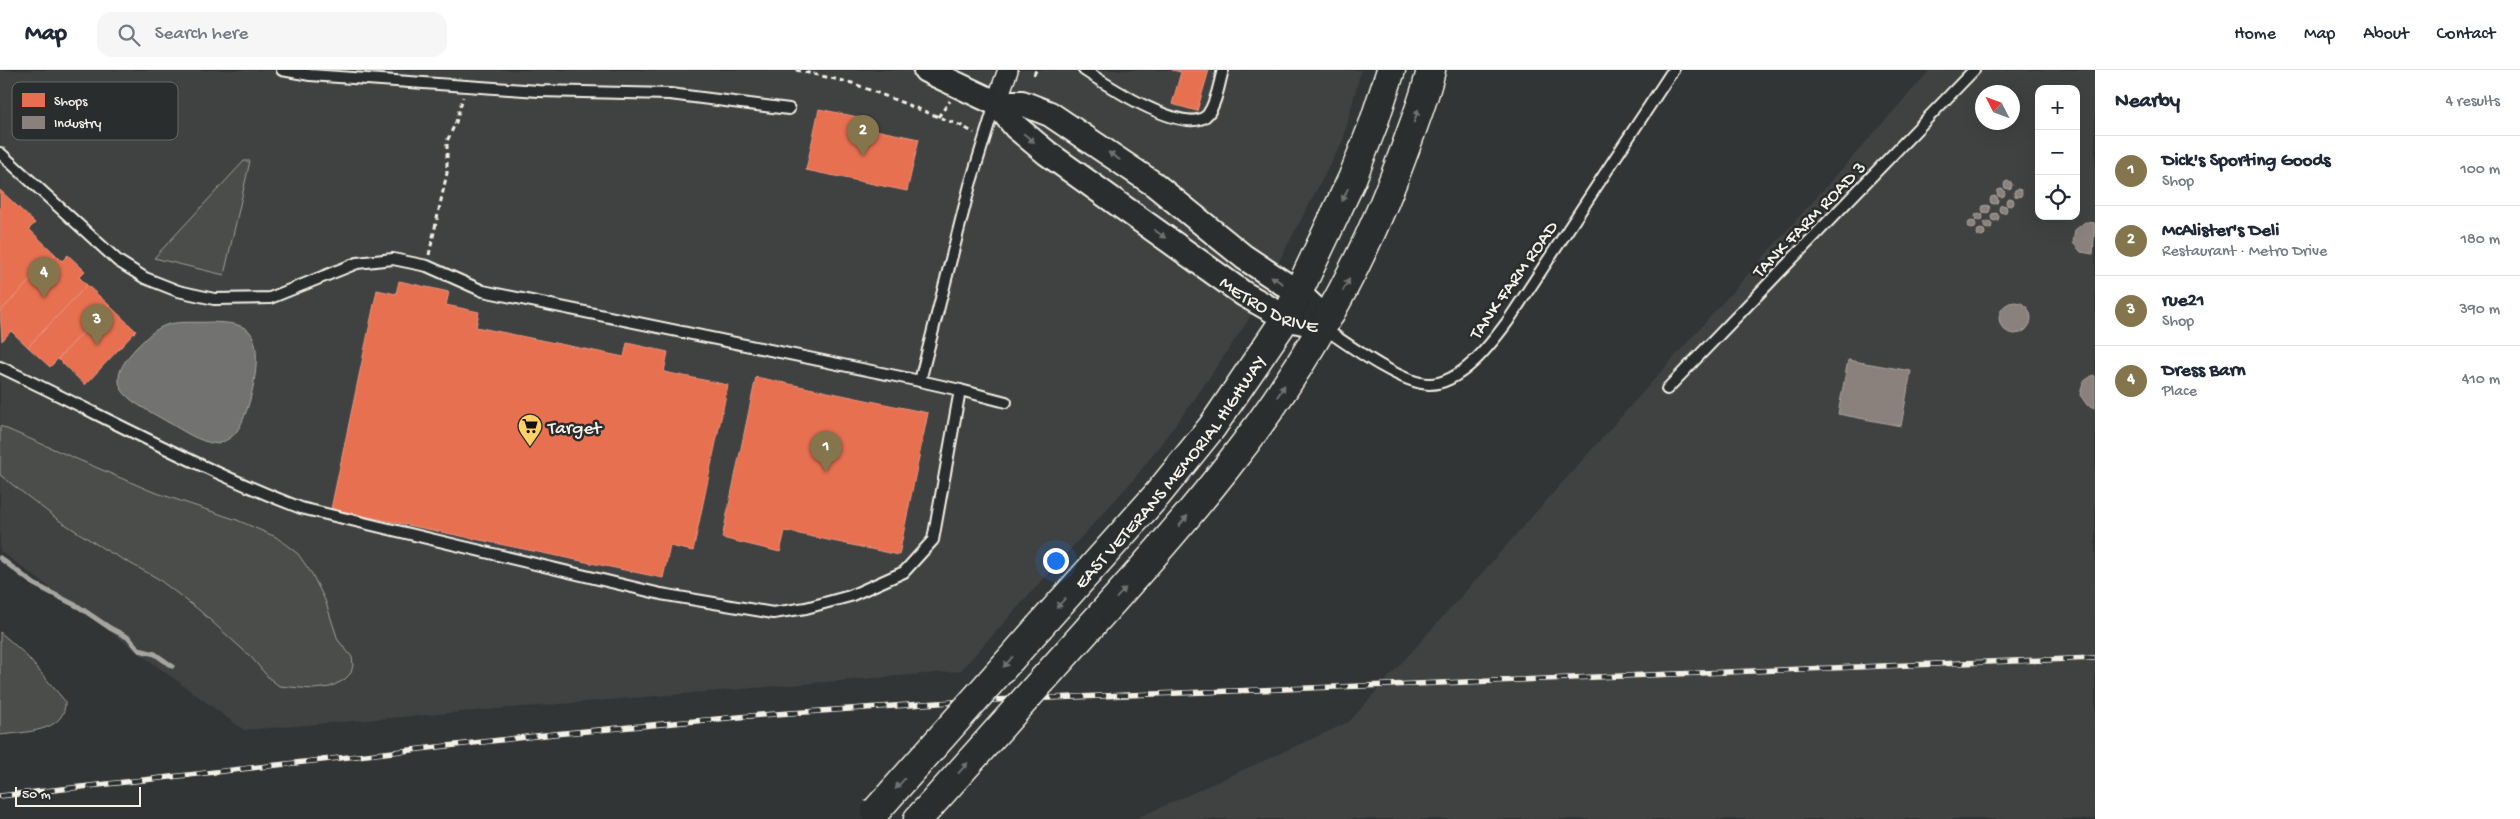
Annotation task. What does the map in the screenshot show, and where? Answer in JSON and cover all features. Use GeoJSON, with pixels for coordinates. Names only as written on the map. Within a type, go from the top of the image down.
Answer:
{"type":"FeatureCollection","features":[{"type":"Feature","properties":{"kind":"main road","name":"EAST VETERANS MEMORIAL HIGHWAY"},"geometry":{"type":"LineString","coordinates":[[872,815],[1151,502],[1212,427],[1286,318],[1352,179],[1373,126],[1391,70]]}},
{"type":"Feature","properties":{"kind":"main road","name":"EAST VETERANS MEMORIAL HIGHWAY"},"geometry":{"type":"LineString","coordinates":[[924,812],[1152,558],[1228,466],[1276,400],[1346,285],[1388,195],[1431,70]]}},
{"type":"Feature","properties":{"kind":"street","name":"METRO DRIVE"},"geometry":{"type":"LineString","coordinates":[[926,70],[996,103],[1022,103],[1050,114],[1154,184],[1244,257],[1298,293],[1313,307],[1321,326]]}},
{"type":"Feature","properties":{"kind":"street"},"geometry":{"type":"LineString","coordinates":[[996,103],[1008,70]]}},
{"type":"Feature","properties":{"kind":"street","name":"METRO DRIVE"},"geometry":{"type":"LineString","coordinates":[[996,103],[1016,128],[1047,153],[1244,294],[1286,318],[1321,326]]}},
{"type":"Feature","properties":{"kind":"lane"},"geometry":{"type":"LineString","coordinates":[[282,70],[310,76],[539,91],[670,94],[789,109]]}},
{"type":"Feature","properties":{"kind":"lane"},"geometry":{"type":"LineString","coordinates":[[1084,70],[1117,92],[1174,118],[1188,122],[1201,120],[1208,114],[1223,70]]}},
{"type":"Feature","properties":{"kind":"lane","name":"TANK FARM ROAD"},"geometry":{"type":"LineString","coordinates":[[1321,326],[1381,365],[1408,379],[1430,384],[1448,378],[1465,368],[1488,347],[1508,321],[1673,70]]}},
{"type":"Feature","properties":{"kind":"lane","name":"TANK FARM ROAD 3"},"geometry":{"type":"LineString","coordinates":[[1667,390],[1974,70]]}},
{"type":"Feature","properties":{"kind":"lane"},"geometry":{"type":"LineString","coordinates":[[920,381],[970,185],[996,103]]}},
{"type":"Feature","properties":{"kind":"lane"},"geometry":{"type":"LineString","coordinates":[[0,153],[118,261],[145,278],[178,291],[214,299],[270,298],[357,263],[393,259],[427,266],[483,291],[920,381],[1006,402]]}},
{"type":"Feature","properties":{"kind":"lane"},"geometry":{"type":"LineString","coordinates":[[0,367],[156,445],[250,488],[301,508],[661,594],[773,613],[806,608],[850,596],[904,572],[933,540],[960,390]]}},
{"type":"Feature","properties":{"kind":"path"},"geometry":{"type":"LineString","coordinates":[[796,70],[852,84],[882,94],[962,126],[984,140]]}},
{"type":"Feature","properties":{"kind":"path"},"geometry":{"type":"LineString","coordinates":[[1034,75],[1036,70]]}},
{"type":"Feature","properties":{"kind":"path"},"geometry":{"type":"LineString","coordinates":[[427,266],[447,173],[447,140],[458,115],[464,86]]}},
{"type":"Feature","properties":{"kind":"shaded area"},"geometry":{"type":"Polygon","coordinates":[[[0,70],[1361,70],[1343,140],[1247,322],[1196,397],[1135,478],[960,671],[244,730],[0,551],[0,70]]]}},
{"type":"Feature","properties":{"kind":"shaded area"},"geometry":{"type":"Polygon","coordinates":[[[1930,70],[2095,70],[2095,819],[1135,819],[1349,722],[1930,70]]]}},
{"type":"Feature","properties":{"kind":"shaded area"},"geometry":{"type":"Polygon","coordinates":[[[244,161],[250,161],[224,275],[154,258],[244,161]]]}},
{"type":"Feature","properties":{"kind":"shaded area"},"geometry":{"type":"Polygon","coordinates":[[[174,323],[231,323],[245,328],[254,339],[256,351],[254,381],[247,410],[233,436],[218,444],[191,436],[141,407],[131,400],[119,384],[119,374],[125,362],[136,348],[155,331],[174,323]]]}},
{"type":"Feature","properties":{"kind":"shaded area"},"geometry":{"type":"Polygon","coordinates":[[[0,426],[151,491],[237,520],[276,537],[298,554],[312,574],[325,600],[338,640],[352,657],[351,673],[344,680],[330,687],[313,689],[279,686],[268,677],[251,657],[199,610],[157,578],[104,549],[57,519],[0,475],[0,426]]]}},
{"type":"Feature","properties":{"kind":"shaded area"},"geometry":{"type":"Polygon","coordinates":[[[0,632],[24,653],[65,701],[64,712],[51,725],[42,729],[0,735],[0,632]]]}},
{"type":"Feature","properties":{"kind":"building: Shops"},"geometry":{"type":"Polygon","coordinates":[[[1172,70],[1209,70],[1197,111],[1172,104],[1181,72],[1172,70]]]}},
{"type":"Feature","properties":{"kind":"building: Shops"},"geometry":{"type":"Polygon","coordinates":[[[819,109],[858,117],[856,126],[919,139],[907,191],[806,170],[819,109]]]}},
{"type":"Feature","properties":{"kind":"building: Shops"},"geometry":{"type":"Polygon","coordinates":[[[0,190],[35,223],[29,229],[55,254],[0,312],[0,190]]]}},
{"type":"Feature","properties":{"kind":"building: Shops"},"geometry":{"type":"Polygon","coordinates":[[[55,254],[62,261],[68,255],[85,271],[79,277],[87,285],[28,347],[11,331],[2,341],[0,312],[55,254]]]}},
{"type":"Feature","properties":{"kind":"building: Shops","name":"Target"},"geometry":{"type":"Polygon","coordinates":[[[399,281],[449,292],[446,305],[479,312],[476,327],[624,357],[627,343],[668,352],[664,372],[728,385],[693,551],[670,546],[663,578],[331,509],[377,290],[396,294],[399,281]]]}},
{"type":"Feature","properties":{"kind":"building: Shops"},"geometry":{"type":"Polygon","coordinates":[[[87,285],[109,305],[50,367],[28,347],[87,285]]]}},
{"type":"Feature","properties":{"kind":"building: Shops"},"geometry":{"type":"Polygon","coordinates":[[[109,305],[136,331],[85,385],[58,359],[109,305]]]}},
{"type":"Feature","properties":{"kind":"building: Shops"},"geometry":{"type":"Polygon","coordinates":[[[756,377],[928,413],[899,555],[785,531],[780,552],[722,538],[756,377]]]}},
{"type":"Feature","properties":{"kind":"building: Industry"},"geometry":{"type":"Polygon","coordinates":[[[2008,181],[2012,185],[2008,189],[2004,185],[2008,181]]]}},
{"type":"Feature","properties":{"kind":"building: Industry"},"geometry":{"type":"Polygon","coordinates":[[[2001,189],[2005,193],[2001,197],[1997,193],[2001,189]]]}},
{"type":"Feature","properties":{"kind":"building: Industry"},"geometry":{"type":"Polygon","coordinates":[[[2018,189],[2022,193],[2018,197],[2014,193],[2018,189]]]}},
{"type":"Feature","properties":{"kind":"building: Industry"},"geometry":{"type":"Polygon","coordinates":[[[1994,196],[1998,200],[1994,204],[1990,200],[1994,196]]]}},
{"type":"Feature","properties":{"kind":"building: Industry"},"geometry":{"type":"Polygon","coordinates":[[[2010,198],[2014,202],[2010,206],[2006,202],[2010,198]]]}},
{"type":"Feature","properties":{"kind":"building: Industry"},"geometry":{"type":"Polygon","coordinates":[[[1986,205],[1990,209],[1986,213],[1982,209],[1986,205]]]}},
{"type":"Feature","properties":{"kind":"building: Industry"},"geometry":{"type":"Polygon","coordinates":[[[2003,205],[2007,209],[2003,213],[1999,209],[2003,205]]]}},
{"type":"Feature","properties":{"kind":"building: Industry"},"geometry":{"type":"Polygon","coordinates":[[[1979,213],[1983,217],[1979,221],[1975,217],[1979,213]]]}},
{"type":"Feature","properties":{"kind":"building: Industry"},"geometry":{"type":"Polygon","coordinates":[[[1995,213],[1999,217],[1995,221],[1991,217],[1995,213]]]}},
{"type":"Feature","properties":{"kind":"building: Industry"},"geometry":{"type":"Polygon","coordinates":[[[1972,221],[1976,225],[1972,229],[1968,225],[1972,221]]]}},
{"type":"Feature","properties":{"kind":"building: Industry"},"geometry":{"type":"Polygon","coordinates":[[[1988,221],[1992,225],[1988,229],[1984,225],[1988,221]]]}},
{"type":"Feature","properties":{"kind":"building: Industry"},"geometry":{"type":"Polygon","coordinates":[[[2085,222],[2095,223],[2093,254],[2081,252],[2073,243],[2075,230],[2085,222]]]}},
{"type":"Feature","properties":{"kind":"building: Industry"},"geometry":{"type":"Polygon","coordinates":[[[1981,229],[1985,233],[1981,237],[1977,233],[1981,229]]]}},
{"type":"Feature","properties":{"kind":"building: Industry"},"geometry":{"type":"Polygon","coordinates":[[[2015,302],[2026,307],[2031,318],[2026,329],[2015,334],[2004,329],[1999,318],[2004,307],[2015,302]]]}},
{"type":"Feature","properties":{"kind":"building: Industry"},"geometry":{"type":"Polygon","coordinates":[[[1848,360],[1911,371],[1901,426],[1838,414],[1848,360]]]}},
{"type":"Feature","properties":{"kind":"building: Industry"},"geometry":{"type":"Polygon","coordinates":[[[2093,375],[2095,376],[2095,408],[2087,405],[2080,395],[2083,382],[2093,375]]]}},
{"type":"Feature","properties":{"kind":"waterway"},"geometry":{"type":"LineString","coordinates":[[0,558],[34,584],[79,607],[110,628],[129,638],[139,650],[155,654],[172,666]]}},
{"type":"Feature","properties":{"kind":"railway"},"geometry":{"type":"LineString","coordinates":[[0,796],[554,734],[761,715],[968,701],[2095,658]]}},
{"type":"Feature","properties":{"kind":"place","name":"McAlister's Deli"},"geometry":{"type":"Point","coordinates":[863,156]}},
{"type":"Feature","properties":{"kind":"place","name":"Dress Barn"},"geometry":{"type":"Point","coordinates":[44,298]}},
{"type":"Feature","properties":{"kind":"place","name":"rue21"},"geometry":{"type":"Point","coordinates":[97,345]}},
{"type":"Feature","properties":{"kind":"place","name":"Target"},"geometry":{"type":"Point","coordinates":[530,447]}},
{"type":"Feature","properties":{"kind":"place","name":"Dick's Sporting Goods"},"geometry":{"type":"Point","coordinates":[826,472]}}]}
